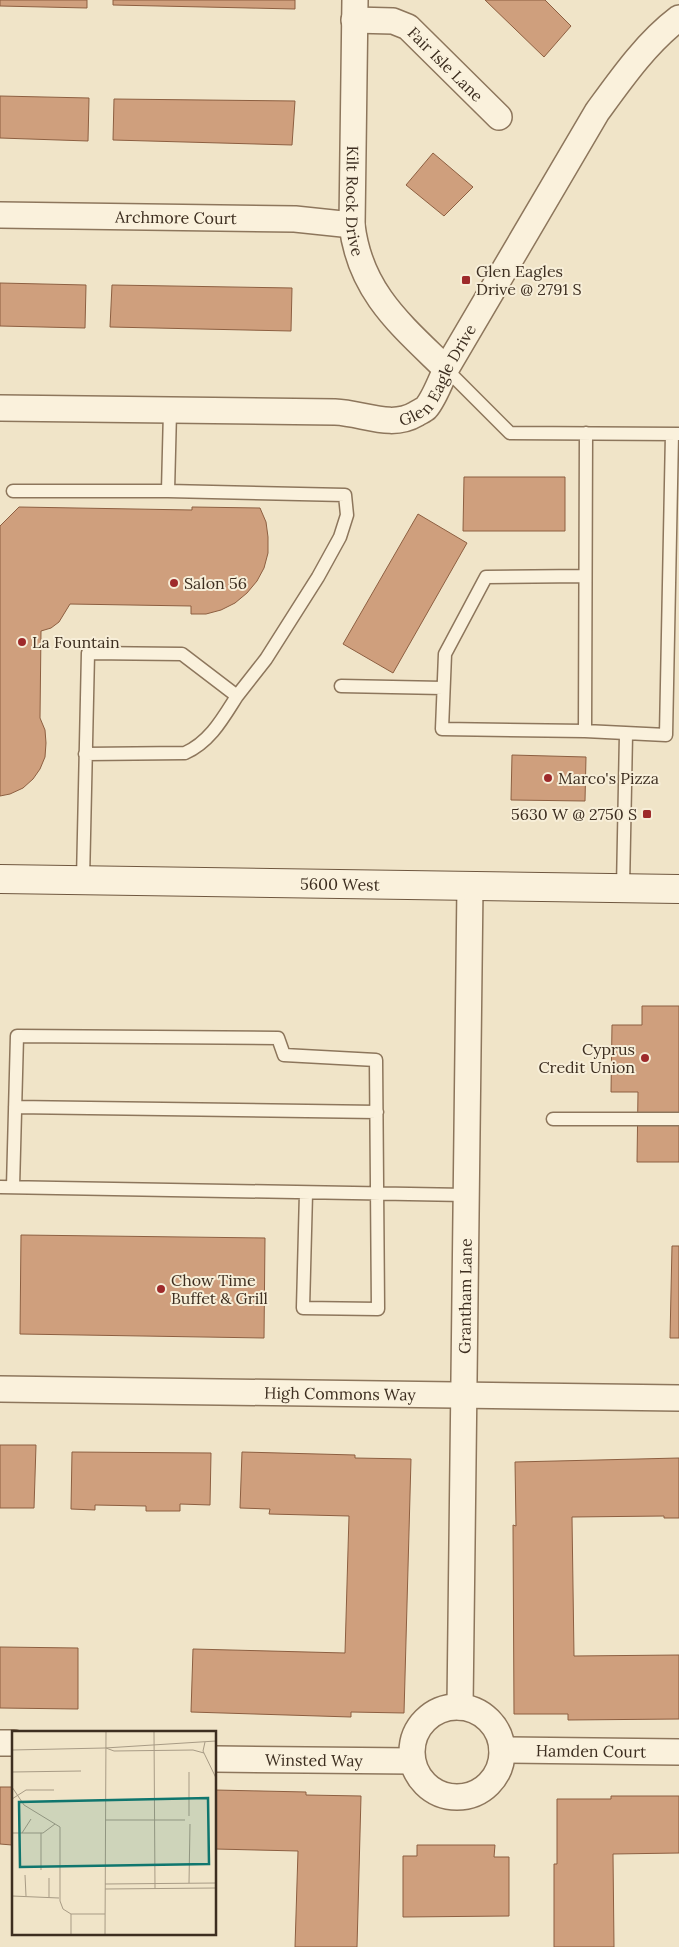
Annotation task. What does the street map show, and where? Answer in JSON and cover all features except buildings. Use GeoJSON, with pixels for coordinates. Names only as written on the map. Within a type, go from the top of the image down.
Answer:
{"type":"FeatureCollection","features":[{"type":"Feature","properties":{"kind":"main road","name":"5600 West"},"geometry":{"type":"LineString","coordinates":[[0,879],[679,889]]}},
{"type":"Feature","properties":{"kind":"street","name":"Fair Isle Lane"},"geometry":{"type":"LineString","coordinates":[[355,10],[408,27],[500,117]]}},
{"type":"Feature","properties":{"kind":"street","name":"Kilt Rock Drive"},"geometry":{"type":"LineString","coordinates":[[355,10],[352,225],[359,259],[366,278],[377,295],[405,329],[446,369]]}},
{"type":"Feature","properties":{"kind":"street","name":"Glen Eagle Drive"},"geometry":{"type":"LineString","coordinates":[[0,408],[350,412],[384,421],[402,421],[426,408],[446,369],[597,112],[619,81],[646,49],[679,18]]}},
{"type":"Feature","properties":{"kind":"street","name":"Archmore Court"},"geometry":{"type":"LineString","coordinates":[[0,215],[295,219],[352,225]]}},
{"type":"Feature","properties":{"kind":"street","name":"Grantham Lane"},"geometry":{"type":"LineString","coordinates":[[460,1707],[470,886]]}},
{"type":"Feature","properties":{"kind":"street","name":"High Commons Way"},"geometry":{"type":"LineString","coordinates":[[0,1390],[679,1398]]}},
{"type":"Feature","properties":{"kind":"street"},"geometry":{"type":"LineString","coordinates":[[460,1707],[473,1710],[484,1716],[500,1737],[502,1750],[500,1765],[493,1779],[483,1789],[470,1796],[455,1798],[440,1794],[427,1786],[418,1775],[412,1761],[412,1744],[418,1729],[429,1716],[444,1709],[460,1707]]}},
{"type":"Feature","properties":{"kind":"street","name":"Hamden Court"},"geometry":{"type":"LineString","coordinates":[[502,1750],[679,1752]]}},
{"type":"Feature","properties":{"kind":"street","name":"Winsted Way"},"geometry":{"type":"LineString","coordinates":[[216,1759],[412,1761]]}},
{"type":"Feature","properties":{"kind":"lane"},"geometry":{"type":"LineString","coordinates":[[446,369],[510,432],[675,434],[675,506],[666,735],[442,729],[445,654],[486,577],[585,576]]}},
{"type":"Feature","properties":{"kind":"lane"},"geometry":{"type":"LineString","coordinates":[[168,491],[170,410]]}},
{"type":"Feature","properties":{"kind":"lane"},"geometry":{"type":"LineString","coordinates":[[585,732],[586,433]]}},
{"type":"Feature","properties":{"kind":"lane"},"geometry":{"type":"LineString","coordinates":[[13,491],[168,491],[345,495],[347,515],[340,537],[318,578],[266,659],[214,730],[197,748],[185,753],[86,754]]}},
{"type":"Feature","properties":{"kind":"lane"},"geometry":{"type":"LineString","coordinates":[[83,880],[88,654],[182,654],[238,696]]}},
{"type":"Feature","properties":{"kind":"lane"},"geometry":{"type":"LineString","coordinates":[[341,686],[443,688]]}},
{"type":"Feature","properties":{"kind":"lane"},"geometry":{"type":"LineString","coordinates":[[623,888],[626,734]]}},
{"type":"Feature","properties":{"kind":"lane"},"geometry":{"type":"LineString","coordinates":[[306,1192],[303,1308],[378,1309],[377,1194],[377,1112],[376,1060],[284,1054],[278,1038],[17,1036],[15,1107],[6,1187],[306,1192],[377,1194],[466,1195]]}},
{"type":"Feature","properties":{"kind":"lane"},"geometry":{"type":"LineString","coordinates":[[15,1107],[377,1112]]}},
{"type":"Feature","properties":{"kind":"lane"},"geometry":{"type":"LineString","coordinates":[[553,1119],[679,1119]]}},
{"type":"Feature","properties":{"kind":"place","name":"Glen Eagles Drive @ 2791 S"},"geometry":{"type":"Point","coordinates":[466,280]}},
{"type":"Feature","properties":{"kind":"place","name":"Salon 56"},"geometry":{"type":"Point","coordinates":[174,583]}},
{"type":"Feature","properties":{"kind":"place","name":"La Fountain"},"geometry":{"type":"Point","coordinates":[22,642]}},
{"type":"Feature","properties":{"kind":"place","name":"Marco's Pizza"},"geometry":{"type":"Point","coordinates":[548,778]}},
{"type":"Feature","properties":{"kind":"place","name":"5630 W @ 2750 S"},"geometry":{"type":"Point","coordinates":[647,814]}},
{"type":"Feature","properties":{"kind":"place","name":"Cyprus Credit Union"},"geometry":{"type":"Point","coordinates":[645,1058]}},
{"type":"Feature","properties":{"kind":"place","name":"Chow Time Buffet & Grill"},"geometry":{"type":"Point","coordinates":[161,1289]}}]}
